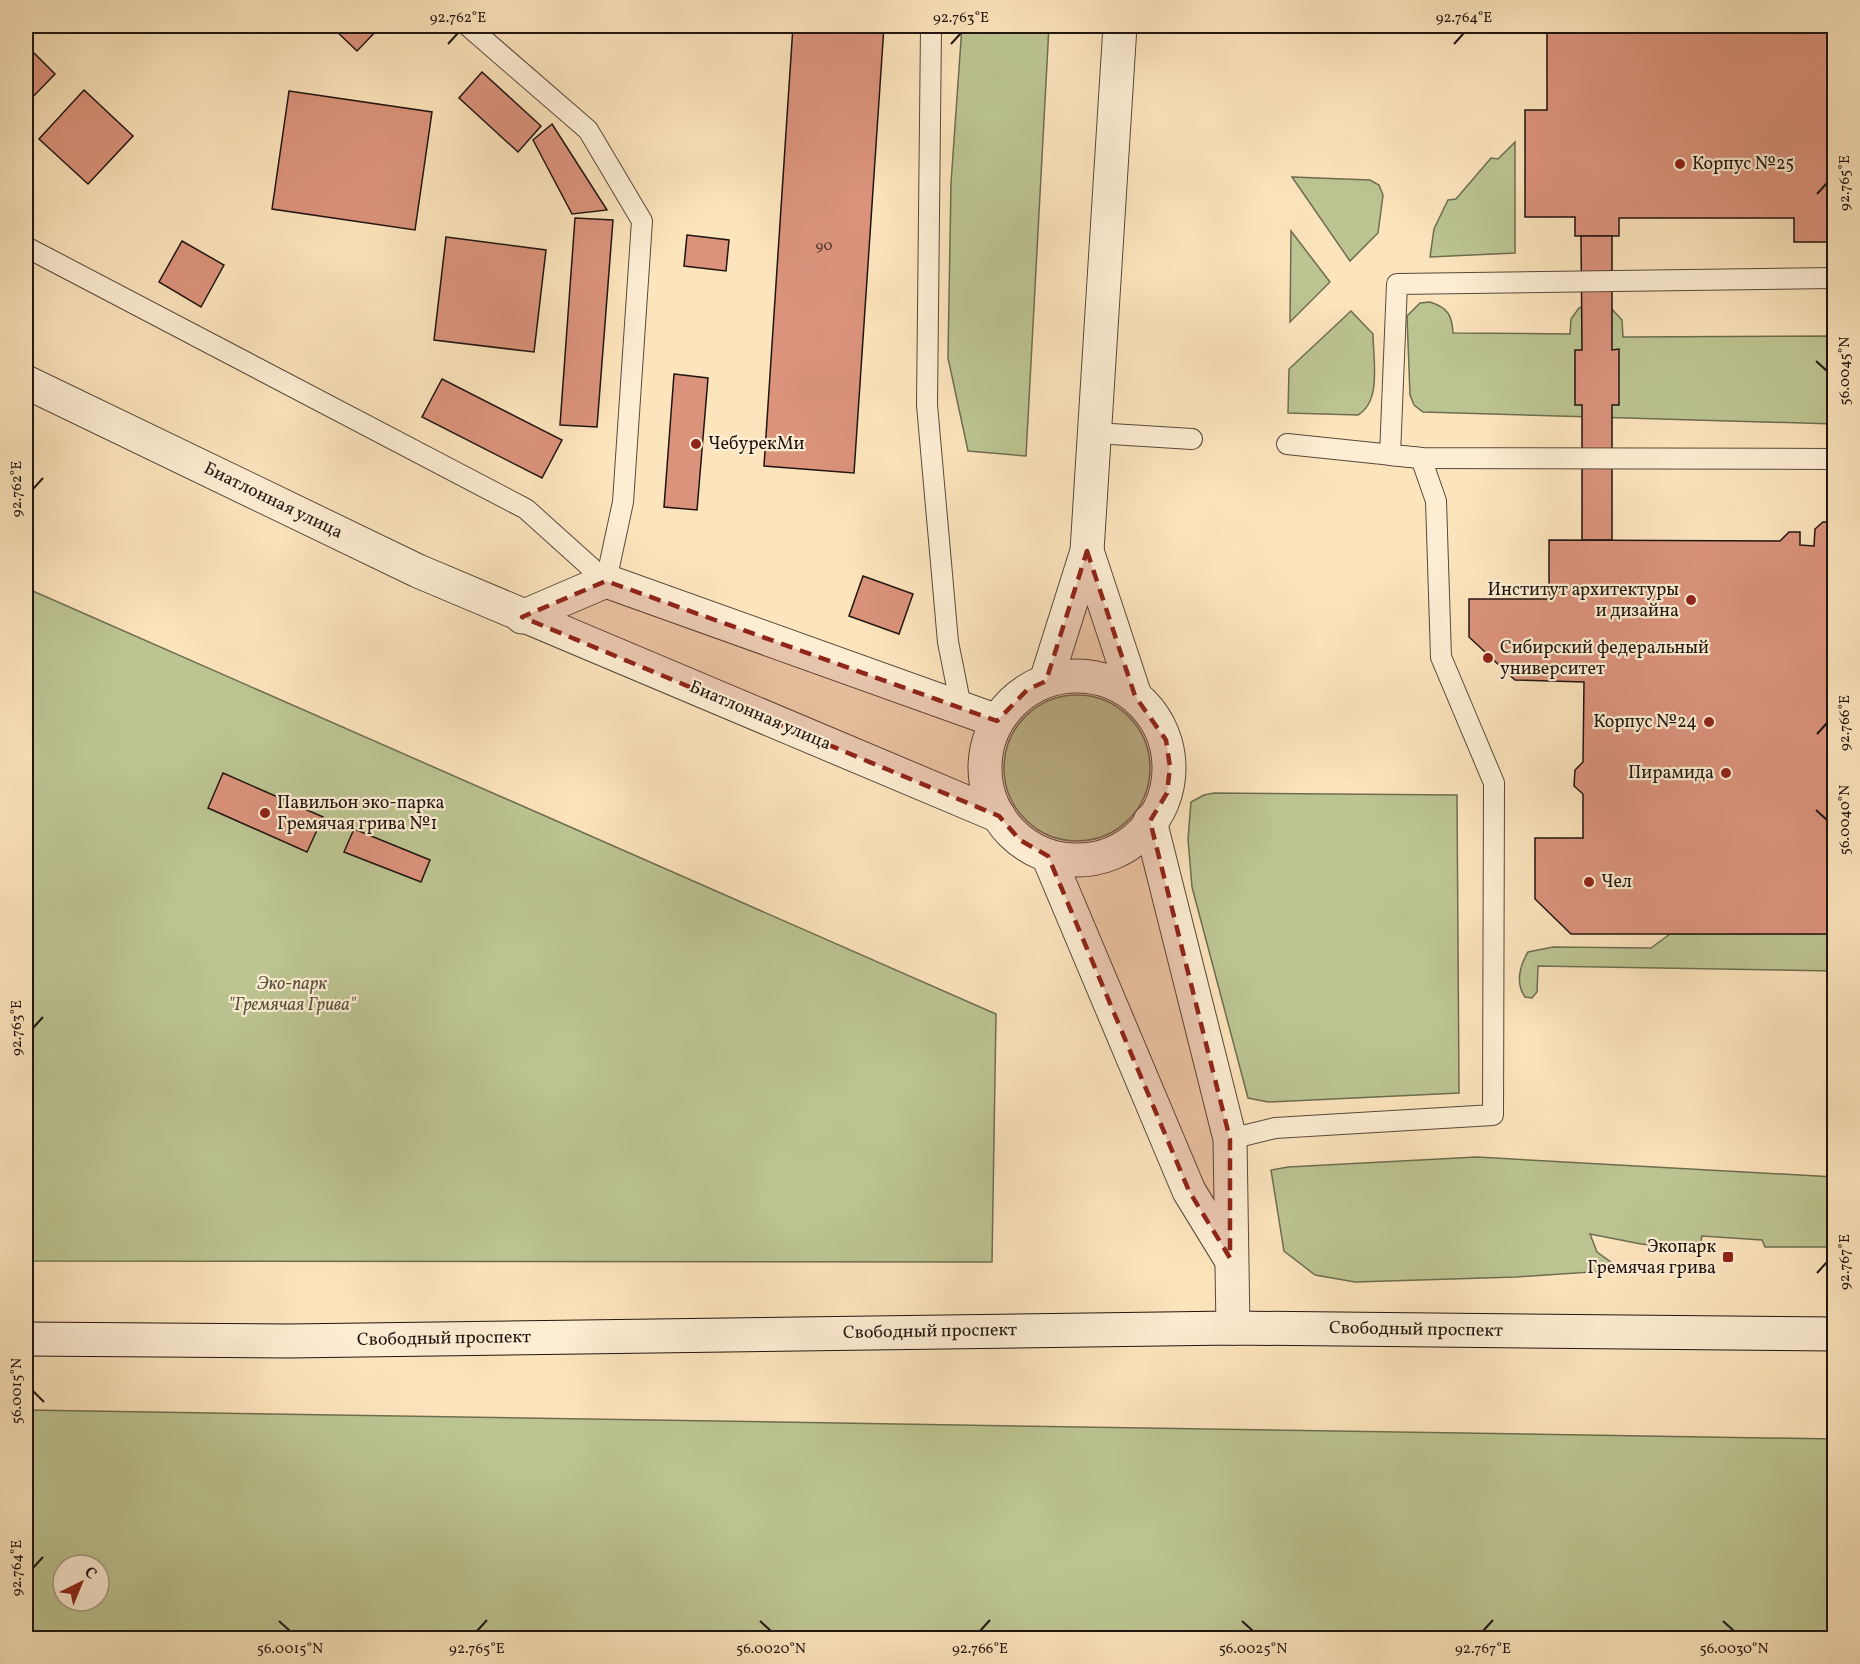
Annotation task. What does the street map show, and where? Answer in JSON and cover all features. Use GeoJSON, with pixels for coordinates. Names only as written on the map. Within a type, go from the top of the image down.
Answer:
{"type":"FeatureCollection","features":[{"type":"Feature","properties":{"kind":"street"},"geometry":{"type":"LineString","coordinates":[[1046,681],[1087,551],[1120,26]]}},
{"type":"Feature","properties":{"kind":"street","name":"Биатлонная улица"},"geometry":{"type":"LineString","coordinates":[[26,382],[418,571],[522,617],[999,816]]}},
{"type":"Feature","properties":{"kind":"street"},"geometry":{"type":"LineString","coordinates":[[1087,551],[1135,696]]}},
{"type":"Feature","properties":{"kind":"street"},"geometry":{"type":"LineString","coordinates":[[522,617],[606,582],[997,721]]}},
{"type":"Feature","properties":{"kind":"street"},"geometry":{"type":"LineString","coordinates":[[1077,675],[1108,681],[1135,696],[1154,716],[1166,740],[1170,767],[1167,793],[1135,841],[1108,855],[1078,861],[1048,856],[1020,840],[999,816],[989,794],[985,769],[988,744],[997,721],[1010,704],[1027,690],[1046,681],[1077,675]]}},
{"type":"Feature","properties":{"kind":"street"},"geometry":{"type":"LineString","coordinates":[[1150,821],[1230,1138],[1230,1258],[1233,1328]]}},
{"type":"Feature","properties":{"kind":"street"},"geometry":{"type":"LineString","coordinates":[[1048,856],[1189,1191],[1230,1258]]}},
{"type":"Feature","properties":{"kind":"street","name":"Свободный проспект"},"geometry":{"type":"LineString","coordinates":[[26,1339],[289,1341],[1233,1328],[1834,1334]]}},
{"type":"Feature","properties":{"kind":"lane"},"geometry":{"type":"LineString","coordinates":[[468,26],[588,130],[642,221],[623,502],[606,582]]}},
{"type":"Feature","properties":{"kind":"lane"},"geometry":{"type":"LineString","coordinates":[[931,26],[927,405],[948,642],[961,707]]}},
{"type":"Feature","properties":{"kind":"lane"},"geometry":{"type":"LineString","coordinates":[[26,247],[526,509],[606,582]]}},
{"type":"Feature","properties":{"kind":"lane"},"geometry":{"type":"LineString","coordinates":[[1390,455],[1397,284],[1834,278]]}},
{"type":"Feature","properties":{"kind":"lane"},"geometry":{"type":"LineString","coordinates":[[1095,434],[1192,439]]}},
{"type":"Feature","properties":{"kind":"lane"},"geometry":{"type":"LineString","coordinates":[[1287,444],[1421,458],[1834,459]]}},
{"type":"Feature","properties":{"kind":"lane"},"geometry":{"type":"LineString","coordinates":[[1230,1138],[1275,1128],[1493,1115],[1494,783],[1441,657],[1436,501],[1421,458]]}},
{"type":"Feature","properties":{"kind":"highlighted area"},"geometry":{"type":"Polygon","coordinates":[[[1087,551],[1135,696],[1166,740],[1170,767],[1167,793],[1150,821],[1230,1139],[1230,1258],[1189,1191],[1048,856],[1020,840],[999,816],[522,617],[606,581],[997,721],[1027,690],[1046,681],[1087,551]]]}},
{"type":"Feature","properties":{"kind":"green space"},"geometry":{"type":"Polygon","coordinates":[[[962,26],[1049,26],[1026,456],[968,451],[948,358],[951,183],[962,26]]]}},
{"type":"Feature","properties":{"kind":"green space"},"geometry":{"type":"Polygon","coordinates":[[[1515,142],[1515,253],[1430,257],[1434,229],[1448,200],[1456,199],[1491,158],[1498,159],[1515,142]]]}},
{"type":"Feature","properties":{"kind":"green space"},"geometry":{"type":"Polygon","coordinates":[[[1292,177],[1370,180],[1379,185],[1383,195],[1378,233],[1350,261],[1292,177]]]}},
{"type":"Feature","properties":{"kind":"green space"},"geometry":{"type":"Polygon","coordinates":[[[1291,231],[1330,282],[1290,322],[1291,231]]]}},
{"type":"Feature","properties":{"kind":"green space"},"geometry":{"type":"Polygon","coordinates":[[[1430,302],[1448,313],[1452,321],[1453,333],[1570,334],[1571,319],[1579,308],[1596,304],[1610,307],[1622,320],[1623,337],[1834,336],[1834,424],[1423,412],[1414,405],[1410,395],[1407,316],[1420,303],[1430,302]]]}},
{"type":"Feature","properties":{"kind":"green space"},"geometry":{"type":"Polygon","coordinates":[[[1351,311],[1373,334],[1375,367],[1373,390],[1366,409],[1358,415],[1288,413],[1289,369],[1351,311]]]}},
{"type":"Feature","properties":{"kind":"green space","name":"Эко-парк \"Гремячая Грива\""},"geometry":{"type":"Polygon","coordinates":[[[26,588],[996,1014],[992,1262],[26,1261],[26,588]]]}},
{"type":"Feature","properties":{"kind":"green space"},"geometry":{"type":"Polygon","coordinates":[[[1077,695],[1091,696],[1105,701],[1118,707],[1129,716],[1138,727],[1144,740],[1149,754],[1149,782],[1144,796],[1138,809],[1129,820],[1118,829],[1105,835],[1091,840],[1077,841],[1063,840],[1049,835],[1036,829],[1025,820],[1016,809],[1010,796],[1005,782],[1004,768],[1005,754],[1010,740],[1016,727],[1025,716],[1036,707],[1049,701],[1063,696],[1077,695]]]}},
{"type":"Feature","properties":{"kind":"green space"},"geometry":{"type":"Polygon","coordinates":[[[1214,793],[1457,795],[1459,1093],[1268,1102],[1248,1098],[1192,887],[1188,839],[1191,802],[1214,793]]]}},
{"type":"Feature","properties":{"kind":"green space"},"geometry":{"type":"Polygon","coordinates":[[[1670,934],[1834,934],[1834,971],[1538,966],[1537,992],[1532,998],[1525,997],[1522,992],[1519,980],[1528,952],[1553,947],[1651,948],[1670,934]]]}},
{"type":"Feature","properties":{"kind":"green space"},"geometry":{"type":"Polygon","coordinates":[[[1477,1157],[1834,1177],[1834,1247],[1765,1247],[1762,1240],[1702,1236],[1699,1250],[1641,1244],[1590,1234],[1597,1252],[1622,1270],[1516,1277],[1355,1282],[1315,1275],[1284,1251],[1271,1170],[1288,1167],[1477,1157]]]}},
{"type":"Feature","properties":{"kind":"green space"},"geometry":{"type":"Polygon","coordinates":[[[26,1410],[1834,1439],[1834,1638],[26,1638],[26,1410]]]}},
{"type":"Feature","properties":{"kind":"building"},"geometry":{"type":"Polygon","coordinates":[[[331,26],[381,26],[357,51],[331,26]]]}},
{"type":"Feature","properties":{"kind":"building"},"geometry":{"type":"Polygon","coordinates":[[[793,26],[884,26],[854,473],[764,466],[793,26]]]}},
{"type":"Feature","properties":{"kind":"building","name":"Корпус №25"},"geometry":{"type":"Polygon","coordinates":[[[1547,26],[1834,26],[1834,242],[1794,242],[1794,218],[1619,218],[1619,236],[1575,236],[1575,217],[1525,217],[1525,110],[1547,110],[1547,26]]]}},
{"type":"Feature","properties":{"kind":"building"},"geometry":{"type":"Polygon","coordinates":[[[26,45],[55,74],[26,104],[26,45]]]}},
{"type":"Feature","properties":{"kind":"building"},"geometry":{"type":"Polygon","coordinates":[[[482,72],[541,126],[518,152],[459,98],[482,72]]]}},
{"type":"Feature","properties":{"kind":"building"},"geometry":{"type":"Polygon","coordinates":[[[84,90],[133,136],[88,184],[39,139],[84,90]]]}},
{"type":"Feature","properties":{"kind":"building"},"geometry":{"type":"Polygon","coordinates":[[[289,91],[432,112],[415,230],[272,209],[289,91]]]}},
{"type":"Feature","properties":{"kind":"building"},"geometry":{"type":"Polygon","coordinates":[[[552,124],[607,210],[572,214],[533,140],[552,124]]]}},
{"type":"Feature","properties":{"kind":"building"},"geometry":{"type":"Polygon","coordinates":[[[575,218],[613,220],[597,427],[560,425],[575,218]]]}},
{"type":"Feature","properties":{"kind":"building"},"geometry":{"type":"Polygon","coordinates":[[[687,235],[729,240],[726,271],[684,266],[687,235]]]}},
{"type":"Feature","properties":{"kind":"building"},"geometry":{"type":"Polygon","coordinates":[[[1581,236],[1612,236],[1612,350],[1619,349],[1619,405],[1612,405],[1612,540],[1582,540],[1582,405],[1575,405],[1575,350],[1582,350],[1581,236]]]}},
{"type":"Feature","properties":{"kind":"building"},"geometry":{"type":"Polygon","coordinates":[[[446,237],[546,250],[534,352],[434,340],[446,237]]]}},
{"type":"Feature","properties":{"kind":"building"},"geometry":{"type":"Polygon","coordinates":[[[182,241],[224,265],[201,307],[159,282],[182,241]]]}},
{"type":"Feature","properties":{"kind":"building"},"geometry":{"type":"Polygon","coordinates":[[[674,374],[708,378],[697,510],[664,507],[674,374]]]}},
{"type":"Feature","properties":{"kind":"building"},"geometry":{"type":"Polygon","coordinates":[[[442,379],[562,440],[542,478],[422,417],[442,379]]]}},
{"type":"Feature","properties":{"kind":"building","name":"Корпус №24"},"geometry":{"type":"Polygon","coordinates":[[[1823,522],[1834,522],[1834,934],[1571,934],[1535,899],[1535,838],[1583,838],[1583,794],[1574,786],[1575,770],[1583,762],[1584,682],[1515,680],[1469,637],[1469,599],[1549,599],[1549,540],[1780,541],[1789,532],[1800,532],[1800,545],[1814,546],[1815,529],[1823,522]]]}},
{"type":"Feature","properties":{"kind":"building"},"geometry":{"type":"Polygon","coordinates":[[[863,576],[913,594],[899,634],[849,616],[863,576]]]}},
{"type":"Feature","properties":{"kind":"building","name":"Павильон эко-парка Гремячая грива №1"},"geometry":{"type":"Polygon","coordinates":[[[223,773],[323,817],[307,852],[208,808],[223,773]]]}},
{"type":"Feature","properties":{"kind":"building"},"geometry":{"type":"Polygon","coordinates":[[[354,829],[430,860],[421,882],[344,852],[354,829]]]}},
{"type":"Feature","properties":{"kind":"place","name":"Корпус №25"},"geometry":{"type":"Point","coordinates":[1680,164]}},
{"type":"Feature","properties":{"kind":"place","name":"ЧебурекМи"},"geometry":{"type":"Point","coordinates":[696,444]}},
{"type":"Feature","properties":{"kind":"place","name":"Институт архитектуры и дизайна"},"geometry":{"type":"Point","coordinates":[1691,600]}},
{"type":"Feature","properties":{"kind":"place","name":"Сибирский федеральный университет"},"geometry":{"type":"Point","coordinates":[1488,658]}},
{"type":"Feature","properties":{"kind":"place","name":"Корпус №24"},"geometry":{"type":"Point","coordinates":[1709,722]}},
{"type":"Feature","properties":{"kind":"place","name":"Пирамида"},"geometry":{"type":"Point","coordinates":[1726,773]}},
{"type":"Feature","properties":{"kind":"place","name":"Павильон эко-парка Гремячая грива №1"},"geometry":{"type":"Point","coordinates":[265,813]}},
{"type":"Feature","properties":{"kind":"place","name":"Чел"},"geometry":{"type":"Point","coordinates":[1589,882]}},
{"type":"Feature","properties":{"kind":"place","name":"Экопарк Гремячая грива"},"geometry":{"type":"Point","coordinates":[1728,1257]}}]}
